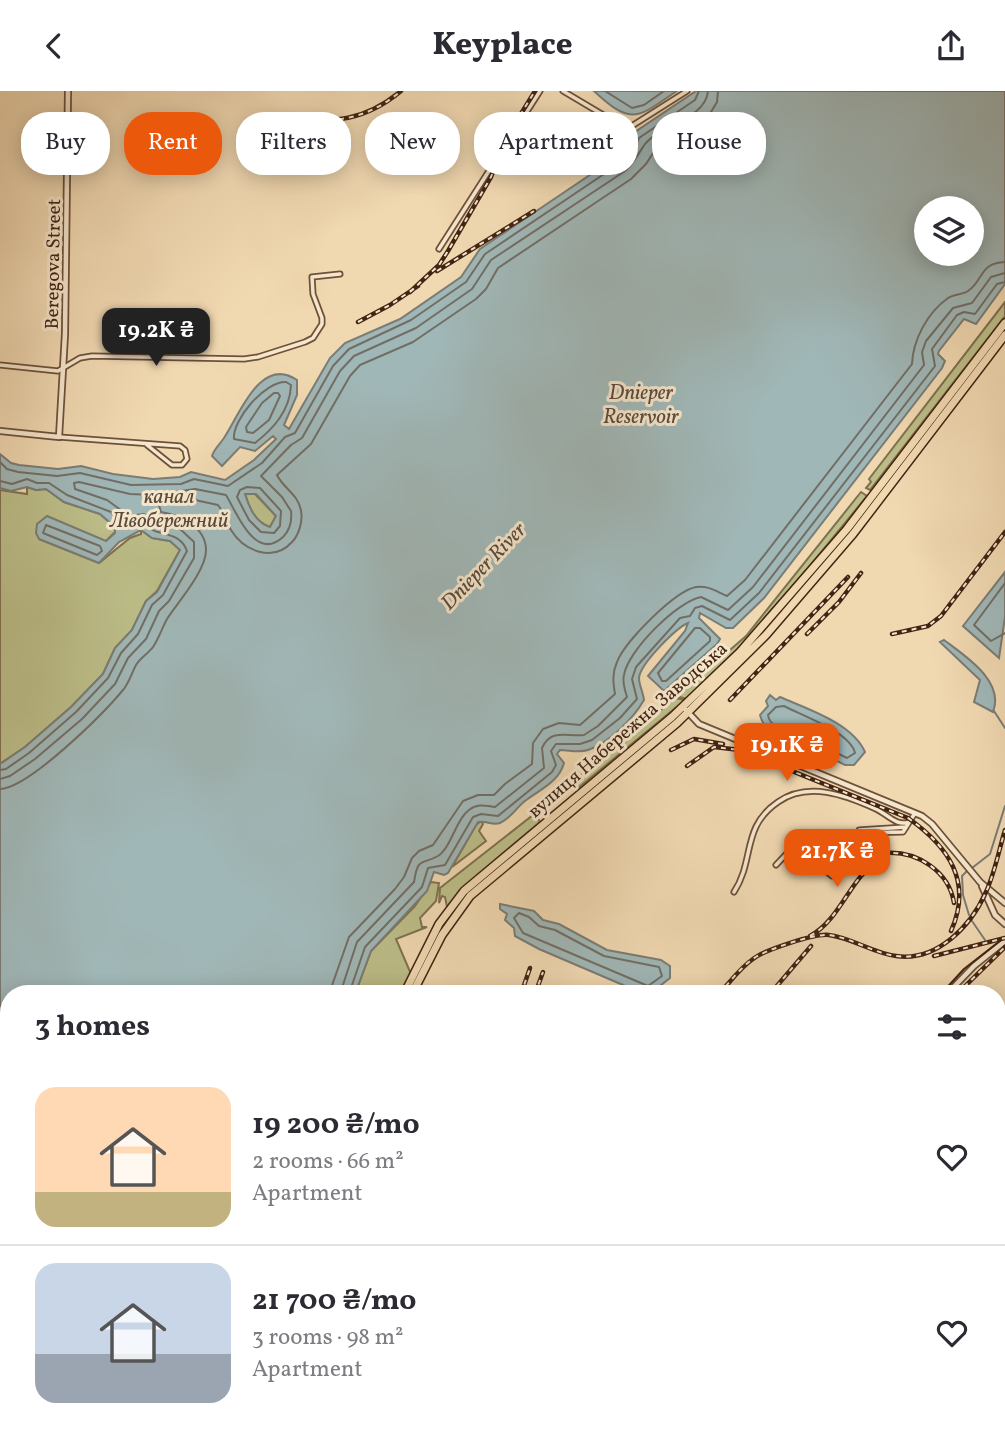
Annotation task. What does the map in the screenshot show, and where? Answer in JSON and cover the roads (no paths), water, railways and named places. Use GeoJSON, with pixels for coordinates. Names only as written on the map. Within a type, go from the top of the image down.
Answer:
{"type":"FeatureCollection","features":[{"type":"Feature","properties":{"kind":"main road","name":"вулиця Набережна Заводська"},"geometry":{"type":"LineString","coordinates":[[408,985],[435,931],[464,891],[686,710],[747,645],[807,577],[1005,323]]}},
{"type":"Feature","properties":{"kind":"main road","name":"вулиця Набережна Заводська"},"geometry":{"type":"LineString","coordinates":[[417,985],[442,935],[470,896],[745,658],[813,582],[1005,335]]}},
{"type":"Feature","properties":{"kind":"street","name":"Beregova Street"},"geometry":{"type":"LineString","coordinates":[[58,437],[64,368],[68,91]]}},
{"type":"Feature","properties":{"kind":"street"},"geometry":{"type":"LineString","coordinates":[[439,249],[540,91]]}},
{"type":"Feature","properties":{"kind":"street"},"geometry":{"type":"LineString","coordinates":[[563,91],[627,129],[687,91]]}},
{"type":"Feature","properties":{"kind":"street"},"geometry":{"type":"LineString","coordinates":[[0,365],[58,370],[80,358],[92,356],[251,358],[313,338],[322,324],[322,318],[313,294],[312,277],[340,274]]}},
{"type":"Feature","properties":{"kind":"street"},"geometry":{"type":"LineString","coordinates":[[0,432],[180,446],[187,453],[186,461],[182,465],[173,465],[147,445]]}},
{"type":"Feature","properties":{"kind":"street"},"geometry":{"type":"LineString","coordinates":[[686,710],[699,724],[915,813],[932,824],[980,882],[1005,903]]}},
{"type":"Feature","properties":{"kind":"street"},"geometry":{"type":"LineString","coordinates":[[734,892],[759,819],[780,800],[796,792],[825,792],[878,810],[899,823],[909,822]]}},
{"type":"Feature","properties":{"kind":"street"},"geometry":{"type":"LineString","coordinates":[[776,865],[795,845],[832,876],[837,876],[853,857],[858,833],[903,832],[915,813]]}},
{"type":"Feature","properties":{"kind":"street"},"geometry":{"type":"LineString","coordinates":[[980,882],[995,915],[1005,924]]}},
{"type":"Feature","properties":{"kind":"street"},"geometry":{"type":"LineString","coordinates":[[956,985],[1005,941]]}},
{"type":"Feature","properties":{"kind":"water"},"geometry":{"type":"Polygon","coordinates":[[[594,91],[677,91],[638,114],[622,112],[594,91]]]}},
{"type":"Feature","properties":{"kind":"water","name":"Dnieper Reservoir"},"geometry":{"type":"Polygon","coordinates":[[[696,91],[1005,91],[1005,284],[976,324],[964,319],[939,351],[938,354],[945,361],[942,368],[764,598],[733,628],[726,628],[700,613],[699,618],[720,639],[664,691],[648,676],[685,631],[688,623],[659,647],[641,672],[639,681],[644,700],[634,715],[596,747],[578,751],[560,750],[557,754],[564,763],[558,775],[504,821],[497,824],[478,822],[448,873],[444,875],[434,872],[427,891],[371,951],[358,985],[0,985],[0,764],[25,747],[71,707],[103,674],[115,648],[132,630],[146,601],[157,592],[180,550],[170,541],[152,538],[141,530],[119,542],[99,563],[39,539],[36,533],[37,524],[47,516],[106,541],[115,533],[115,527],[100,514],[64,502],[46,489],[27,487],[11,491],[0,488],[0,454],[11,463],[19,465],[58,469],[81,466],[113,474],[153,479],[180,477],[191,472],[225,480],[254,460],[276,439],[273,436],[255,451],[240,447],[222,466],[212,456],[252,391],[272,375],[284,374],[297,380],[297,395],[284,425],[289,429],[330,358],[345,343],[400,319],[461,277],[480,249],[590,175],[638,175],[638,130],[652,121],[652,175],[766,175],[766,112],[665,112],[696,91]],[[245,494],[251,509],[265,525],[270,527],[276,516],[256,494],[245,494]]]}},
{"type":"Feature","properties":{"kind":"water"},"geometry":{"type":"Polygon","coordinates":[[[1005,572],[1005,617],[999,658],[963,626],[1005,572]]]}},
{"type":"Feature","properties":{"kind":"water"},"geometry":{"type":"Polygon","coordinates":[[[944,640],[981,670],[988,680],[995,701],[993,712],[974,702],[980,680],[940,642],[944,640]]]}},
{"type":"Feature","properties":{"kind":"water"},"geometry":{"type":"Polygon","coordinates":[[[770,695],[776,700],[780,697],[840,725],[859,742],[865,752],[854,765],[845,765],[800,740],[773,732],[763,723],[760,715],[768,706],[766,701],[770,695]]]}},
{"type":"Feature","properties":{"kind":"water"},"geometry":{"type":"Polygon","coordinates":[[[500,904],[534,911],[543,920],[559,924],[607,950],[661,960],[670,966],[670,978],[661,985],[623,985],[515,936],[514,928],[505,920],[507,914],[500,909],[500,904]]]}},
{"type":"Feature","properties":{"kind":"waterway"},"geometry":{"type":"LineString","coordinates":[[994,711],[1005,728]]}},
{"type":"Feature","properties":{"kind":"waterway"},"geometry":{"type":"LineString","coordinates":[[972,868],[990,854],[1005,806]]}},
{"type":"Feature","properties":{"kind":"waterway"},"geometry":{"type":"LineString","coordinates":[[967,871],[962,876],[963,895],[969,915]]}},
{"type":"Feature","properties":{"kind":"waterway"},"geometry":{"type":"LineString","coordinates":[[972,921],[985,940]]}},
{"type":"Feature","properties":{"kind":"tram line"},"geometry":{"type":"LineString","coordinates":[[949,985],[964,969],[1005,937]]}},
{"type":"Feature","properties":{"kind":"railway"},"geometry":{"type":"LineString","coordinates":[[351,117],[372,110],[401,91]]}},
{"type":"Feature","properties":{"kind":"railway"},"geometry":{"type":"LineString","coordinates":[[410,292],[439,265],[448,251],[491,177],[506,138],[535,91]]}},
{"type":"Feature","properties":{"kind":"railway"},"geometry":{"type":"LineString","coordinates":[[437,271],[534,211]]}},
{"type":"Feature","properties":{"kind":"railway"},"geometry":{"type":"LineString","coordinates":[[358,322],[418,286]]}},
{"type":"Feature","properties":{"kind":"railway"},"geometry":{"type":"LineString","coordinates":[[892,634],[928,626],[941,616],[1005,532]]}},
{"type":"Feature","properties":{"kind":"railway"},"geometry":{"type":"LineString","coordinates":[[807,634],[839,602],[861,573]]}},
{"type":"Feature","properties":{"kind":"railway"},"geometry":{"type":"LineString","coordinates":[[730,700],[848,577]]}},
{"type":"Feature","properties":{"kind":"railway"},"geometry":{"type":"LineString","coordinates":[[671,750],[694,739],[723,744]]}},
{"type":"Feature","properties":{"kind":"railway"},"geometry":{"type":"LineString","coordinates":[[687,766],[714,747],[740,750],[908,818],[935,841],[953,867],[958,881],[959,897],[951,931]]}},
{"type":"Feature","properties":{"kind":"railway"},"geometry":{"type":"LineString","coordinates":[[727,985],[759,955],[802,939],[822,935],[846,939],[896,956],[911,956],[939,947],[962,929],[980,905],[992,877],[1005,830]]}},
{"type":"Feature","properties":{"kind":"railway"},"geometry":{"type":"LineString","coordinates":[[811,839],[829,855],[843,860],[886,853],[909,855],[930,865],[946,881],[954,903]]}},
{"type":"Feature","properties":{"kind":"railway"},"geometry":{"type":"LineString","coordinates":[[810,936],[830,919],[863,874],[883,858]]}},
{"type":"Feature","properties":{"kind":"railway"},"geometry":{"type":"LineString","coordinates":[[934,956],[1005,938]]}},
{"type":"Feature","properties":{"kind":"railway"},"geometry":{"type":"LineString","coordinates":[[778,985],[811,946]]}},
{"type":"Feature","properties":{"kind":"railway"},"geometry":{"type":"LineString","coordinates":[[966,985],[1005,947]]}},
{"type":"Feature","properties":{"kind":"railway"},"geometry":{"type":"LineString","coordinates":[[524,985],[530,968]]}},
{"type":"Feature","properties":{"kind":"railway"},"geometry":{"type":"LineString","coordinates":[[538,985],[543,972]]}},
{"type":"Feature","properties":{"kind":"water label","name":"канал Лівобережний"},"geometry":{"type":"Point","coordinates":[169,508]}},
{"type":"Feature","properties":{"kind":"water label","name":"Dnieper River"},"geometry":{"type":"Point","coordinates":[483,566]}}]}
